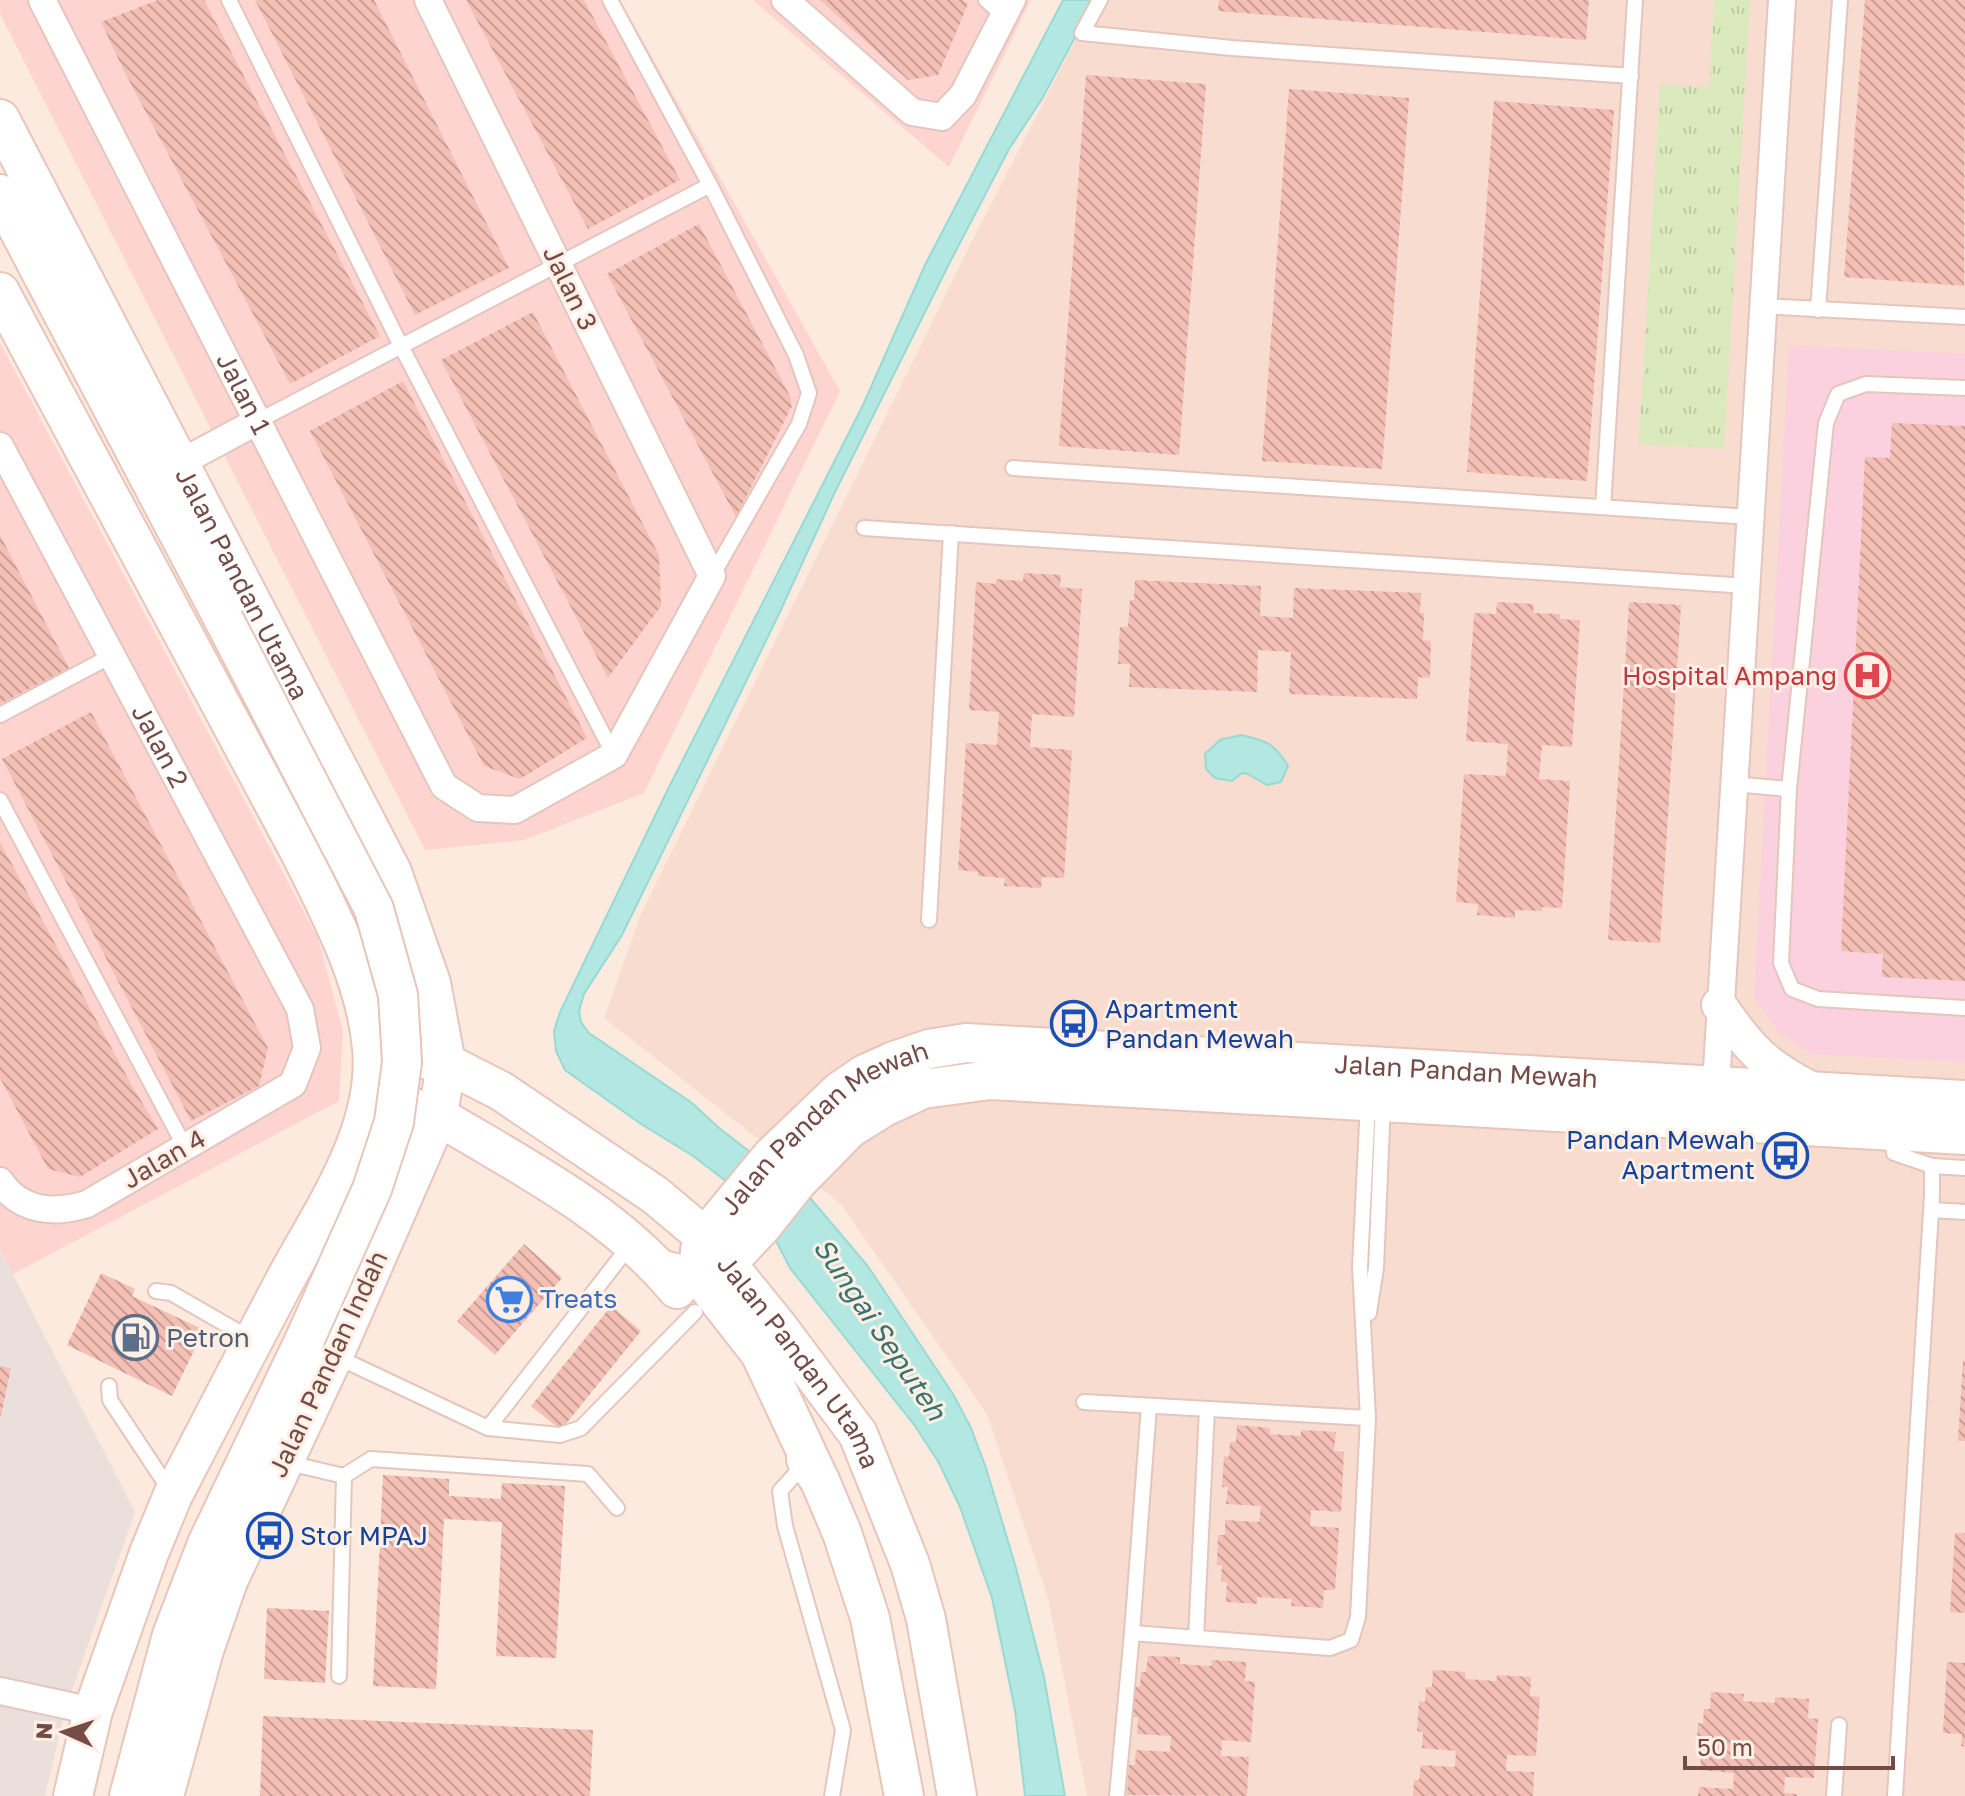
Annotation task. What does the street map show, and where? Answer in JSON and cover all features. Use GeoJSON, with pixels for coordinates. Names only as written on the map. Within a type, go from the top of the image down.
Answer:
{"type":"FeatureCollection","features":[{"type":"Feature","properties":{"kind":"main road","name":"Jalan Pandan Utama"},"geometry":{"type":"LineString","coordinates":[[0,119],[381,850],[406,908],[431,983],[446,1063],[438,1116]]}},
{"type":"Feature","properties":{"kind":"main road"},"geometry":{"type":"LineString","coordinates":[[0,194],[374,909],[398,995],[402,1062],[394,1122],[372,1189],[305,1339],[207,1544],[172,1635],[129,1796]]}},
{"type":"Feature","properties":{"kind":"main road"},"geometry":{"type":"LineString","coordinates":[[0,292],[301,854],[341,935],[363,1004],[372,1049],[370,1094],[352,1157],[173,1495],[93,1711],[73,1796]]}},
{"type":"Feature","properties":{"kind":"main road"},"geometry":{"type":"LineString","coordinates":[[341,935],[356,949],[384,953],[392,948],[407,925],[406,908]]}},
{"type":"Feature","properties":{"kind":"main road","name":"Jalan Pandan Mewah"},"geometry":{"type":"LineString","coordinates":[[711,1258],[763,1225],[784,1170],[840,1091],[865,1074],[929,1049],[966,1043],[1715,1104],[1891,1131],[1965,1135]]}},
{"type":"Feature","properties":{"kind":"main road","name":"Jalan Pandan Utama"},"geometry":{"type":"LineString","coordinates":[[372,1049],[446,1063],[501,1091],[655,1195],[778,1327],[858,1434],[910,1564],[926,1619],[957,1796]]}},
{"type":"Feature","properties":{"kind":"main road","name":"Jalan Pandan Mewah"},"geometry":{"type":"LineString","coordinates":[[711,1258],[734,1201],[884,1107],[923,1089],[990,1080],[1376,1102],[1715,1104],[1816,1092],[1965,1100]]}},
{"type":"Feature","properties":{"kind":"main road","name":"Jalan Pandan Utama"},"geometry":{"type":"LineString","coordinates":[[370,1094],[438,1116],[573,1196],[660,1269],[777,1413],[813,1471],[842,1533],[870,1618],[904,1796]]}},
{"type":"Feature","properties":{"kind":"main road","name":"Jalan Pandan Indah"},"geometry":{"type":"LineString","coordinates":[[164,1796],[204,1650],[228,1581],[334,1355],[438,1116]]}},
{"type":"Feature","properties":{"kind":"main road"},"geometry":{"type":"LineString","coordinates":[[335,1185],[367,1177],[380,1182],[390,1191],[397,1215]]}},
{"type":"Feature","properties":{"kind":"main road"},"geometry":{"type":"LineString","coordinates":[[655,1195],[688,1209],[710,1209],[734,1201]]}},
{"type":"Feature","properties":{"kind":"main road"},"geometry":{"type":"LineString","coordinates":[[763,1225],[768,1284],[778,1327]]}},
{"type":"Feature","properties":{"kind":"main road"},"geometry":{"type":"LineString","coordinates":[[660,1269],[679,1275],[711,1258],[760,1353],[813,1471]]}},
{"type":"Feature","properties":{"kind":"street","name":"Jalan 1"},"geometry":{"type":"LineString","coordinates":[[42,0],[444,786],[478,808],[515,810],[614,755]]}},
{"type":"Feature","properties":{"kind":"street","name":"Jalan 3"},"geometry":{"type":"LineString","coordinates":[[428,0],[712,576]]}},
{"type":"Feature","properties":{"kind":"street"},"geometry":{"type":"LineString","coordinates":[[785,0],[912,112],[942,117],[963,95],[1001,6]]}},
{"type":"Feature","properties":{"kind":"street"},"geometry":{"type":"LineString","coordinates":[[1715,1104],[1782,0]]}},
{"type":"Feature","properties":{"kind":"street"},"geometry":{"type":"LineString","coordinates":[[180,463],[258,421]]}},
{"type":"Feature","properties":{"kind":"street","name":"Jalan 2"},"geometry":{"type":"LineString","coordinates":[[0,446],[300,1009],[307,1048]]}},
{"type":"Feature","properties":{"kind":"street"},"geometry":{"type":"LineString","coordinates":[[614,755],[712,576]]}},
{"type":"Feature","properties":{"kind":"street"},"geometry":{"type":"LineString","coordinates":[[1719,1005],[1750,1049],[1766,1064],[1816,1092]]}},
{"type":"Feature","properties":{"kind":"street","name":"Jalan 4"},"geometry":{"type":"LineString","coordinates":[[0,1181],[19,1201],[41,1210],[67,1211],[87,1204],[293,1084],[307,1048]]}},
{"type":"Feature","properties":{"kind":"street"},"geometry":{"type":"LineString","coordinates":[[0,1691],[93,1711]]}},
{"type":"Feature","properties":{"kind":"lane"},"geometry":{"type":"LineString","coordinates":[[229,0],[401,346],[614,755]]}},
{"type":"Feature","properties":{"kind":"lane"},"geometry":{"type":"LineString","coordinates":[[610,0],[710,185],[796,355],[809,393],[799,424],[712,576]]}},
{"type":"Feature","properties":{"kind":"lane"},"geometry":{"type":"LineString","coordinates":[[1100,0],[1082,33],[1232,48],[1631,76]]}},
{"type":"Feature","properties":{"kind":"lane"},"geometry":{"type":"LineString","coordinates":[[1603,507],[1635,0]]}},
{"type":"Feature","properties":{"kind":"lane"},"geometry":{"type":"LineString","coordinates":[[1818,310],[1840,0]]}},
{"type":"Feature","properties":{"kind":"lane"},"geometry":{"type":"LineString","coordinates":[[258,421],[710,185]]}},
{"type":"Feature","properties":{"kind":"lane"},"geometry":{"type":"LineString","coordinates":[[1762,306],[1965,317]]}},
{"type":"Feature","properties":{"kind":"lane"},"geometry":{"type":"LineString","coordinates":[[1965,388],[1866,384],[1838,394],[1826,423],[1789,789],[1781,963],[1792,989],[1818,999],[1965,1008]]}},
{"type":"Feature","properties":{"kind":"lane"},"geometry":{"type":"LineString","coordinates":[[1013,468],[1750,517]]}},
{"type":"Feature","properties":{"kind":"lane"},"geometry":{"type":"LineString","coordinates":[[864,528],[1747,586]]}},
{"type":"Feature","properties":{"kind":"lane"},"geometry":{"type":"LineString","coordinates":[[929,920],[951,533]]}},
{"type":"Feature","properties":{"kind":"lane"},"geometry":{"type":"LineString","coordinates":[[0,715],[111,656]]}},
{"type":"Feature","properties":{"kind":"lane"},"geometry":{"type":"LineString","coordinates":[[1733,784],[1789,789]]}},
{"type":"Feature","properties":{"kind":"lane"},"geometry":{"type":"LineString","coordinates":[[0,800],[185,1147]]}},
{"type":"Feature","properties":{"kind":"lane"},"geometry":{"type":"LineString","coordinates":[[1132,1633],[1330,1648],[1351,1640],[1358,1617],[1368,1418],[1366,1338],[1376,1268],[1376,1102]]}},
{"type":"Feature","properties":{"kind":"lane"},"geometry":{"type":"LineString","coordinates":[[1891,1131],[1894,1153],[1932,1166],[1965,1168]]}},
{"type":"Feature","properties":{"kind":"lane"},"geometry":{"type":"LineString","coordinates":[[1895,1796],[1932,1210],[1932,1166]]}},
{"type":"Feature","properties":{"kind":"lane"},"geometry":{"type":"LineString","coordinates":[[1932,1210],[1965,1212]]}},
{"type":"Feature","properties":{"kind":"lane"},"geometry":{"type":"LineString","coordinates":[[488,1428],[632,1243]]}},
{"type":"Feature","properties":{"kind":"lane"},"geometry":{"type":"LineString","coordinates":[[156,1291],[171,1293],[254,1341]]}},
{"type":"Feature","properties":{"kind":"lane"},"geometry":{"type":"LineString","coordinates":[[334,1355],[488,1428],[560,1435],[581,1428],[695,1312]]}},
{"type":"Feature","properties":{"kind":"lane"},"geometry":{"type":"LineString","coordinates":[[109,1386],[110,1400],[173,1495]]}},
{"type":"Feature","properties":{"kind":"lane"},"geometry":{"type":"LineString","coordinates":[[1084,1402],[1368,1418]]}},
{"type":"Feature","properties":{"kind":"lane"},"geometry":{"type":"LineString","coordinates":[[1117,1796],[1149,1406]]}},
{"type":"Feature","properties":{"kind":"lane"},"geometry":{"type":"LineString","coordinates":[[1196,1638],[1207,1409]]}},
{"type":"Feature","properties":{"kind":"lane"},"geometry":{"type":"LineString","coordinates":[[284,1462],[344,1476],[371,1459],[588,1474],[617,1508]]}},
{"type":"Feature","properties":{"kind":"lane"},"geometry":{"type":"LineString","coordinates":[[813,1471],[780,1491],[785,1526],[843,1730],[832,1796]]}},
{"type":"Feature","properties":{"kind":"lane"},"geometry":{"type":"LineString","coordinates":[[339,1676],[344,1476]]}},
{"type":"Feature","properties":{"kind":"lane"},"geometry":{"type":"LineString","coordinates":[[1834,1796],[1839,1725]]}},
{"type":"Feature","properties":{"kind":"shaded area"},"geometry":{"type":"Polygon","coordinates":[[[0,0],[620,0],[840,391],[644,793],[524,840],[425,850],[0,14],[0,0]]]}},
{"type":"Feature","properties":{"kind":"shaded area"},"geometry":{"type":"Polygon","coordinates":[[[753,0],[1031,0],[949,167],[753,0]]]}},
{"type":"Feature","properties":{"kind":"shaded area"},"geometry":{"type":"Polygon","coordinates":[[[1096,0],[1965,0],[1965,1796],[1087,1796],[1048,1598],[987,1414],[841,1204],[604,1018],[641,914],[970,245],[1096,0]]]}},
{"type":"Feature","properties":{"kind":"shaded area"},"geometry":{"type":"Polygon","coordinates":[[[0,343],[318,938],[343,1031],[339,1101],[13,1274],[0,1249],[0,343]]]}},
{"type":"Feature","properties":{"kind":"shaded area","name":"Hospital Ampang"},"geometry":{"type":"Polygon","coordinates":[[[1789,345],[1965,354],[1965,1062],[1811,1054],[1778,1031],[1754,997],[1789,345]]]}},
{"type":"Feature","properties":{"kind":"shaded area"},"geometry":{"type":"Polygon","coordinates":[[[0,1249],[135,1512],[66,1707],[45,1796],[0,1796],[0,1249]]]}},
{"type":"Feature","properties":{"kind":"green space"},"geometry":{"type":"Polygon","coordinates":[[[1714,0],[1750,0],[1724,449],[1639,444],[1660,85],[1709,87],[1714,0]]]}},
{"type":"Feature","properties":{"kind":"water","name":"Sungai Seputeh"},"geometry":{"type":"Polygon","coordinates":[[[1063,0],[1095,0],[1042,99],[1009,149],[950,262],[834,494],[622,935],[584,994],[579,1011],[581,1022],[589,1033],[692,1103],[719,1128],[811,1199],[867,1265],[953,1394],[971,1428],[986,1468],[1016,1568],[1044,1677],[1065,1796],[1025,1796],[1015,1710],[992,1598],[960,1507],[939,1463],[915,1426],[790,1268],[771,1231],[735,1188],[565,1070],[556,1051],[554,1031],[560,1012],[668,789],[863,405],[925,265],[1063,0]]]}},
{"type":"Feature","properties":{"kind":"water"},"geometry":{"type":"Polygon","coordinates":[[[1241,735],[1264,741],[1278,752],[1288,766],[1281,782],[1267,785],[1242,773],[1232,781],[1215,778],[1206,769],[1205,754],[1220,740],[1241,735]]]}},
{"type":"Feature","properties":{"kind":"building"},"geometry":{"type":"Polygon","coordinates":[[[158,0],[204,0],[380,336],[290,384],[101,22],[158,0]]]}},
{"type":"Feature","properties":{"kind":"building"},"geometry":{"type":"Polygon","coordinates":[[[255,0],[374,0],[509,268],[415,315],[255,0]]]}},
{"type":"Feature","properties":{"kind":"building"},"geometry":{"type":"Polygon","coordinates":[[[466,0],[584,0],[680,180],[588,229],[466,0]]]}},
{"type":"Feature","properties":{"kind":"building"},"geometry":{"type":"Polygon","coordinates":[[[820,0],[963,0],[968,4],[938,75],[908,80],[820,0]]]}},
{"type":"Feature","properties":{"kind":"building"},"geometry":{"type":"Polygon","coordinates":[[[1219,0],[1589,0],[1586,40],[1218,11],[1219,0]]]}},
{"type":"Feature","properties":{"kind":"building"},"geometry":{"type":"Polygon","coordinates":[[[1865,0],[1965,0],[1964,286],[1844,277],[1865,0]]]}},
{"type":"Feature","properties":{"kind":"building"},"geometry":{"type":"Polygon","coordinates":[[[1086,75],[1206,84],[1179,455],[1059,446],[1086,75]]]}},
{"type":"Feature","properties":{"kind":"building"},"geometry":{"type":"Polygon","coordinates":[[[1289,89],[1409,98],[1382,469],[1262,461],[1289,89]]]}},
{"type":"Feature","properties":{"kind":"building"},"geometry":{"type":"Polygon","coordinates":[[[1494,101],[1614,110],[1587,481],[1467,472],[1494,101]]]}},
{"type":"Feature","properties":{"kind":"building"},"geometry":{"type":"Polygon","coordinates":[[[699,224],[790,396],[792,406],[736,517],[607,274],[699,224]]]}},
{"type":"Feature","properties":{"kind":"building"},"geometry":{"type":"Polygon","coordinates":[[[533,312],[659,555],[661,606],[608,678],[441,360],[533,312]]]}},
{"type":"Feature","properties":{"kind":"building"},"geometry":{"type":"Polygon","coordinates":[[[403,381],[587,738],[520,779],[484,766],[310,431],[403,381]]]}},
{"type":"Feature","properties":{"kind":"building"},"geometry":{"type":"Polygon","coordinates":[[[1892,423],[1965,426],[1965,981],[1882,977],[1883,954],[1841,951],[1865,457],[1890,458],[1892,423]]]}},
{"type":"Feature","properties":{"kind":"building"},"geometry":{"type":"Polygon","coordinates":[[[0,535],[69,668],[0,704],[0,535]]]}},
{"type":"Feature","properties":{"kind":"building"},"geometry":{"type":"Polygon","coordinates":[[[1024,573],[1061,575],[1060,587],[1082,589],[1074,717],[1032,714],[1030,747],[1072,750],[1064,878],[1042,877],[1041,888],[1004,886],[1005,878],[978,876],[978,872],[958,870],[966,743],[997,745],[999,712],[969,710],[976,582],[996,584],[996,579],[1023,581],[1024,573]]]}},
{"type":"Feature","properties":{"kind":"building"},"geometry":{"type":"Polygon","coordinates":[[[1135,580],[1261,586],[1260,616],[1293,618],[1294,588],[1421,593],[1423,640],[1431,641],[1430,678],[1418,677],[1417,699],[1289,694],[1291,652],[1258,650],[1257,692],[1129,687],[1130,664],[1118,664],[1120,627],[1128,627],[1135,580]]]}},
{"type":"Feature","properties":{"kind":"building"},"geometry":{"type":"Polygon","coordinates":[[[1497,602],[1534,604],[1533,613],[1560,614],[1560,619],[1580,620],[1572,747],[1542,745],[1539,779],[1570,781],[1562,908],[1515,910],[1515,918],[1477,915],[1478,904],[1456,902],[1464,774],[1506,776],[1508,744],[1466,741],[1474,613],[1496,614],[1497,602]]]}},
{"type":"Feature","properties":{"kind":"building"},"geometry":{"type":"Polygon","coordinates":[[[1629,602],[1681,605],[1660,943],[1608,940],[1629,602]]]}},
{"type":"Feature","properties":{"kind":"building"},"geometry":{"type":"Polygon","coordinates":[[[91,712],[268,1048],[259,1086],[191,1121],[2,759],[91,712]]]}},
{"type":"Feature","properties":{"kind":"building"},"geometry":{"type":"Polygon","coordinates":[[[0,842],[158,1129],[80,1177],[48,1169],[0,1078],[0,842]]]}},
{"type":"Feature","properties":{"kind":"building","name":"Treats"},"geometry":{"type":"Polygon","coordinates":[[[524,1244],[562,1278],[495,1355],[457,1321],[524,1244]]]}},
{"type":"Feature","properties":{"kind":"building","name":"Petron"},"geometry":{"type":"Polygon","coordinates":[[[101,1273],[135,1289],[132,1296],[204,1330],[172,1396],[67,1345],[101,1273]]]}},
{"type":"Feature","properties":{"kind":"building"},"geometry":{"type":"Polygon","coordinates":[[[611,1306],[641,1331],[561,1430],[531,1406],[611,1306]]]}},
{"type":"Feature","properties":{"kind":"building"},"geometry":{"type":"Polygon","coordinates":[[[1963,1361],[1965,1441],[1958,1441],[1963,1361]]]}},
{"type":"Feature","properties":{"kind":"building"},"geometry":{"type":"Polygon","coordinates":[[[0,1366],[11,1368],[1,1416],[0,1416],[0,1366]]]}},
{"type":"Feature","properties":{"kind":"building"},"geometry":{"type":"Polygon","coordinates":[[[1237,1425],[1270,1428],[1270,1434],[1301,1436],[1301,1430],[1336,1432],[1334,1451],[1344,1452],[1341,1512],[1311,1510],[1310,1526],[1339,1528],[1335,1590],[1324,1590],[1323,1608],[1291,1606],[1292,1599],[1257,1597],[1257,1604],[1226,1602],[1227,1582],[1221,1581],[1222,1565],[1217,1565],[1218,1535],[1225,1535],[1225,1520],[1259,1522],[1261,1506],[1226,1504],[1228,1487],[1222,1487],[1224,1456],[1229,1457],[1230,1442],[1236,1442],[1237,1425]]]}},
{"type":"Feature","properties":{"kind":"building"},"geometry":{"type":"Polygon","coordinates":[[[383,1475],[449,1479],[449,1496],[501,1499],[502,1483],[565,1486],[556,1658],[496,1656],[502,1522],[444,1519],[436,1689],[373,1686],[383,1475]]]}},
{"type":"Feature","properties":{"kind":"building"},"geometry":{"type":"Polygon","coordinates":[[[1955,1533],[1965,1533],[1965,1613],[1950,1612],[1955,1533]]]}},
{"type":"Feature","properties":{"kind":"building"},"geometry":{"type":"Polygon","coordinates":[[[267,1608],[329,1611],[325,1683],[264,1679],[267,1608]]]}},
{"type":"Feature","properties":{"kind":"building"},"geometry":{"type":"Polygon","coordinates":[[[1148,1656],[1180,1657],[1180,1664],[1211,1666],[1212,1660],[1246,1662],[1245,1681],[1255,1682],[1251,1742],[1222,1740],[1221,1756],[1249,1757],[1247,1796],[1127,1795],[1129,1765],[1135,1765],[1136,1750],[1170,1752],[1171,1736],[1137,1734],[1138,1717],[1132,1717],[1134,1686],[1140,1687],[1141,1672],[1146,1672],[1148,1656]]]}},
{"type":"Feature","properties":{"kind":"building"},"geometry":{"type":"Polygon","coordinates":[[[1947,1662],[1965,1663],[1965,1747],[1961,1746],[1962,1734],[1943,1733],[1947,1662]]]}},
{"type":"Feature","properties":{"kind":"building"},"geometry":{"type":"Polygon","coordinates":[[[1433,1670],[1465,1672],[1465,1679],[1496,1681],[1497,1675],[1531,1677],[1530,1696],[1540,1697],[1536,1756],[1507,1755],[1506,1771],[1534,1772],[1533,1796],[1413,1796],[1414,1780],[1419,1780],[1421,1765],[1455,1767],[1456,1751],[1422,1748],[1423,1732],[1417,1731],[1419,1701],[1425,1702],[1426,1687],[1432,1687],[1433,1670]]]}},
{"type":"Feature","properties":{"kind":"building"},"geometry":{"type":"Polygon","coordinates":[[[1711,1692],[1744,1694],[1743,1701],[1775,1703],[1775,1697],[1809,1699],[1808,1718],[1818,1719],[1814,1778],[1785,1777],[1784,1793],[1797,1796],[1698,1796],[1699,1787],[1733,1789],[1734,1773],[1700,1770],[1701,1754],[1696,1753],[1698,1723],[1703,1724],[1704,1709],[1710,1709],[1711,1692]]]}},
{"type":"Feature","properties":{"kind":"building"},"geometry":{"type":"Polygon","coordinates":[[[263,1716],[593,1730],[590,1796],[260,1796],[263,1716]]]}},
{"type":"Feature","properties":{"kind":"place","name":"Hospital Ampang"},"geometry":{"type":"Point","coordinates":[1868,676]}},
{"type":"Feature","properties":{"kind":"place","name":"Apartment Pandan Mewah"},"geometry":{"type":"Point","coordinates":[1074,1024]}},
{"type":"Feature","properties":{"kind":"place","name":"Pandan Mewah Apartment"},"geometry":{"type":"Point","coordinates":[1786,1155]}},
{"type":"Feature","properties":{"kind":"place","name":"Treats"},"geometry":{"type":"Point","coordinates":[509,1299]}},
{"type":"Feature","properties":{"kind":"place","name":"Petron"},"geometry":{"type":"Point","coordinates":[135,1338]}},
{"type":"Feature","properties":{"kind":"place","name":"Stor MPAJ"},"geometry":{"type":"Point","coordinates":[269,1536]}}]}
